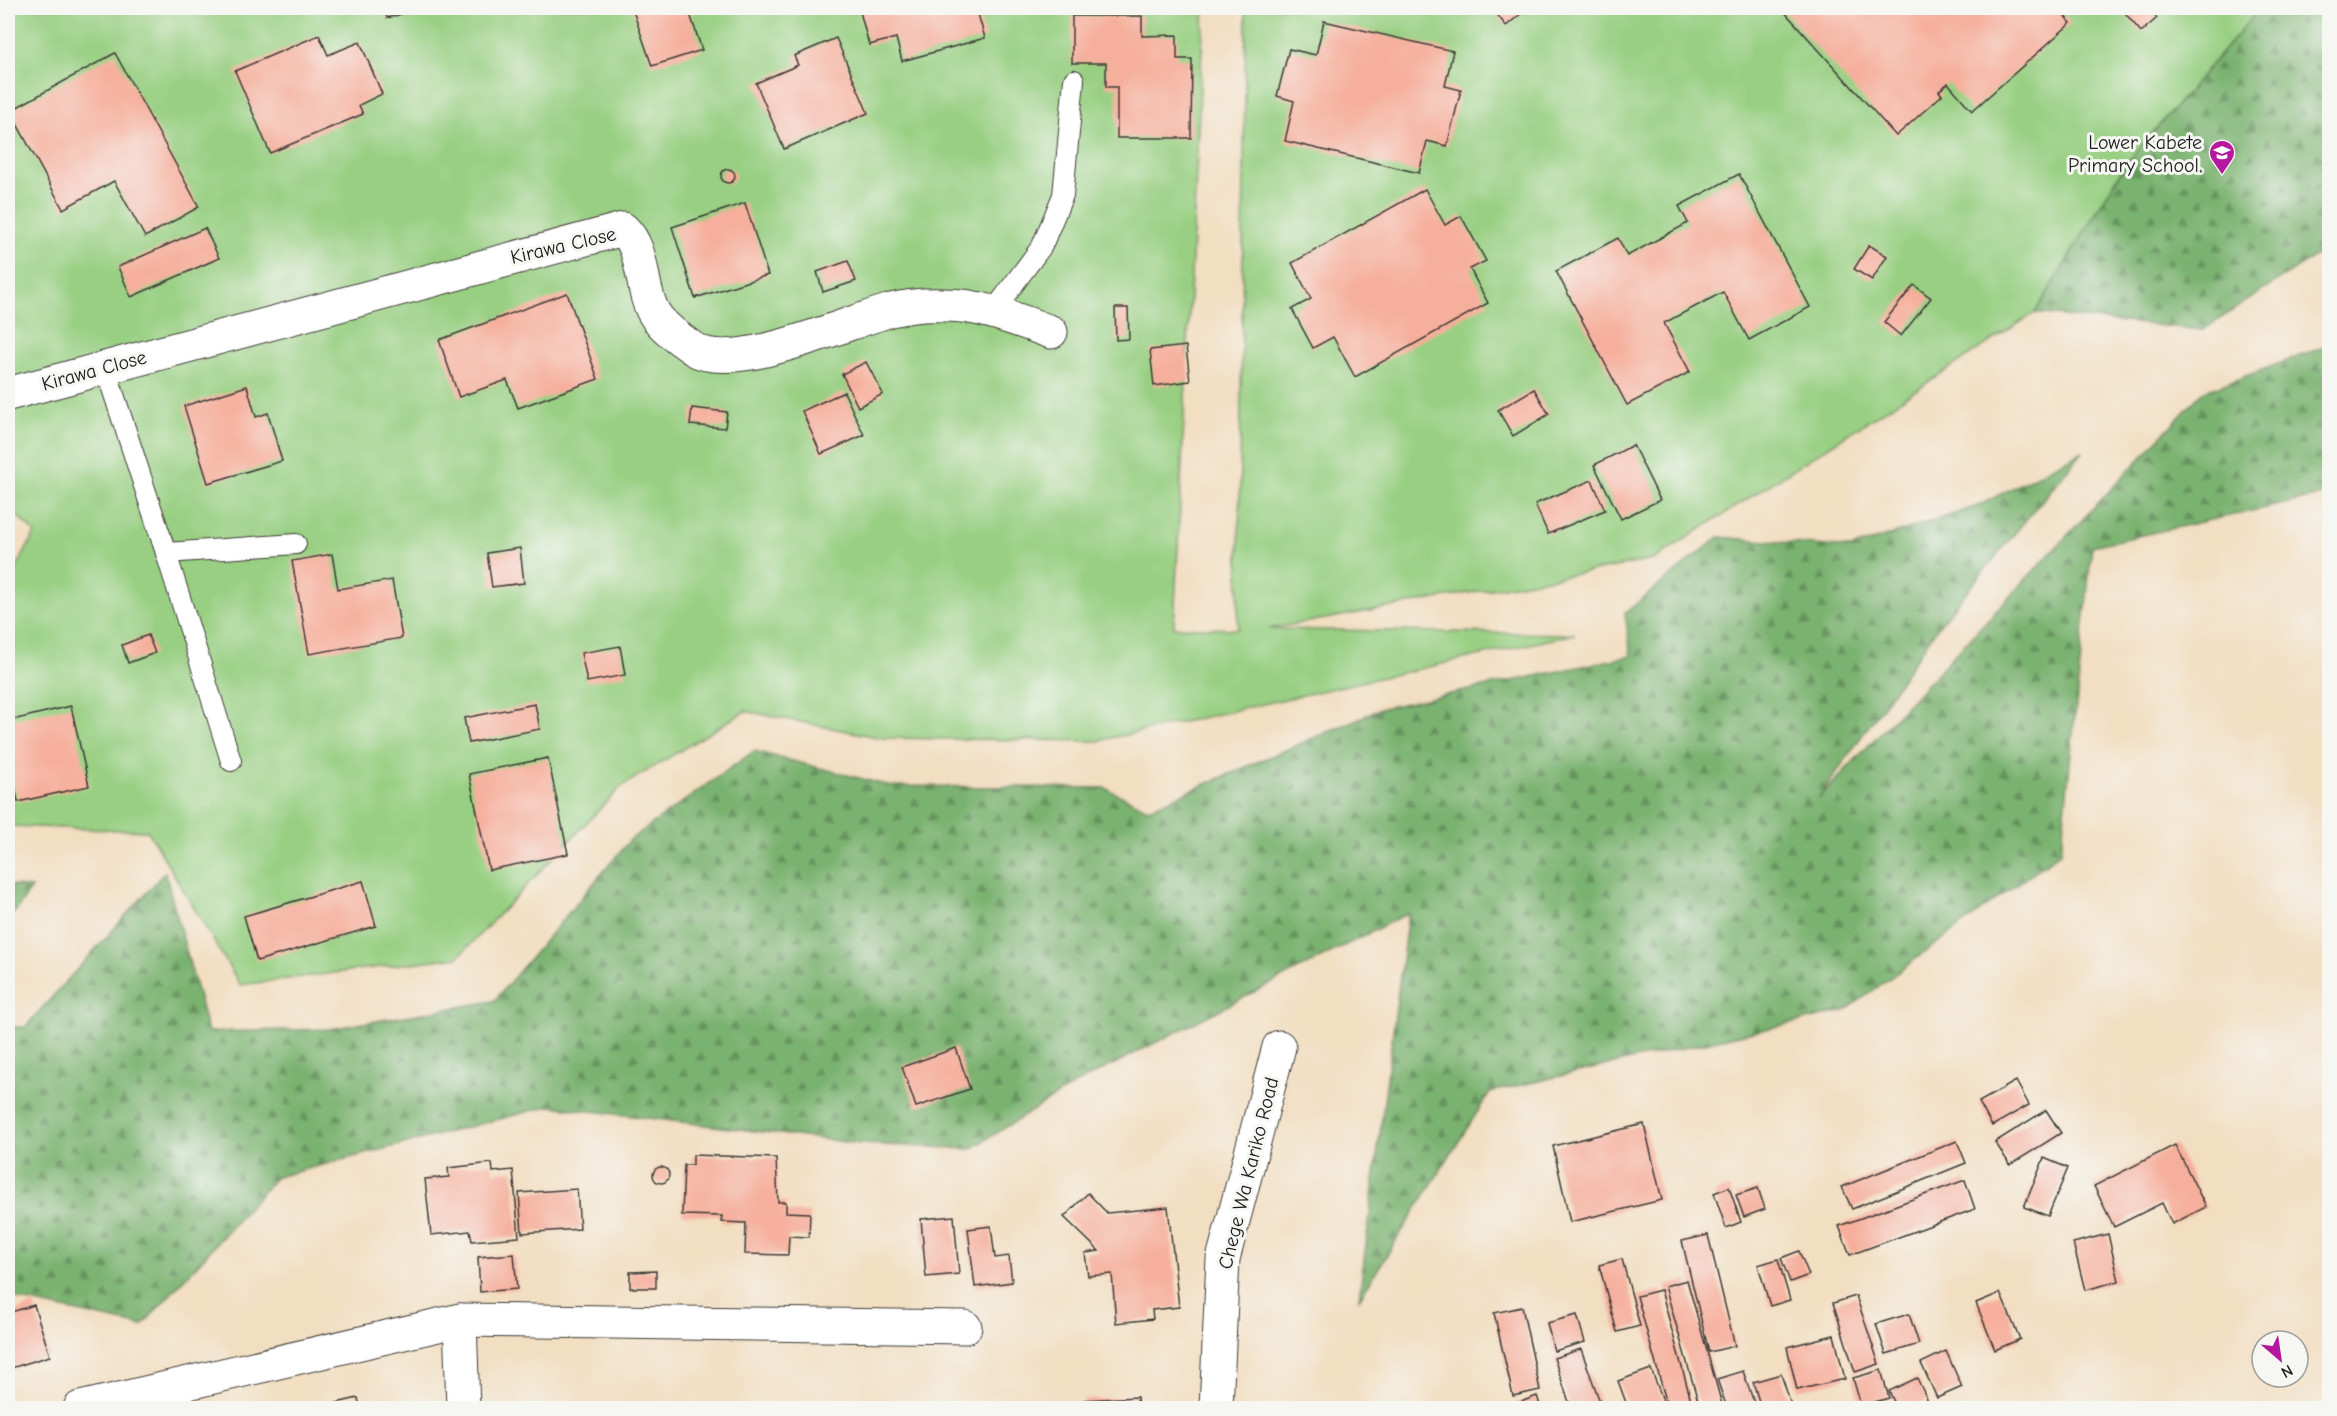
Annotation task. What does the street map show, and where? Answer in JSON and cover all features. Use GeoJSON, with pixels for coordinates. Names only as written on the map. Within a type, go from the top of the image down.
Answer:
{"type":"FeatureCollection","features":[{"type":"Feature","properties":{"kind":"street","name":"Kirawa Close"},"geometry":{"type":"LineString","coordinates":[[8,394],[623,229],[633,238],[654,313],[672,332],[697,351],[728,357],[766,351],[894,309],[946,304],[993,312],[1051,332]]}},
{"type":"Feature","properties":{"kind":"street","name":"Chege Wa Kariko Road"},"geometry":{"type":"LineString","coordinates":[[1216,1408],[1223,1259],[1279,1047]]}},
{"type":"Feature","properties":{"kind":"street"},"geometry":{"type":"LineString","coordinates":[[80,1408],[460,1320],[965,1328]]}},
{"type":"Feature","properties":{"kind":"street"},"geometry":{"type":"LineString","coordinates":[[460,1320],[463,1408]]}},
{"type":"Feature","properties":{"kind":"lane"},"geometry":{"type":"LineString","coordinates":[[993,312],[1042,246],[1063,195],[1074,80]]}},
{"type":"Feature","properties":{"kind":"lane"},"geometry":{"type":"LineString","coordinates":[[105,367],[231,761]]}},
{"type":"Feature","properties":{"kind":"lane"},"geometry":{"type":"LineString","coordinates":[[166,553],[296,544]]}},
{"type":"Feature","properties":{"kind":"green space"},"geometry":{"type":"Polygon","coordinates":[[[8,8],[1204,8],[1174,627],[1238,629],[1246,8],[2260,8],[2125,165],[2035,313],[1653,560],[1269,629],[1575,634],[1098,741],[882,738],[745,711],[622,786],[458,957],[240,985],[148,831],[8,826],[8,584],[35,533],[8,507],[8,8]]]}},
{"type":"Feature","properties":{"kind":"green space"},"geometry":{"type":"Polygon","coordinates":[[[2260,8],[2329,8],[2329,247],[2203,330],[2035,313],[2125,165],[2260,8]]]}},
{"type":"Feature","properties":{"kind":"green space"},"geometry":{"type":"Polygon","coordinates":[[[2329,345],[2329,494],[2092,546],[2061,852],[1845,1011],[1490,1092],[1359,1299],[1408,913],[1077,1083],[971,1149],[862,1144],[550,1106],[276,1177],[142,1326],[8,1297],[8,1027],[25,1027],[165,872],[208,1032],[329,1029],[494,1001],[631,839],[754,751],[890,786],[1105,788],[1148,809],[1383,708],[1631,656],[1625,613],[1719,537],[1851,548],[1978,506],[2083,451],[1939,625],[1818,799],[2203,392],[2329,345]]]}},
{"type":"Feature","properties":{"kind":"green space"},"geometry":{"type":"Polygon","coordinates":[[[8,885],[32,888],[8,921],[8,885]]]}},
{"type":"Feature","properties":{"kind":"building"},"geometry":{"type":"Polygon","coordinates":[[[384,8],[423,8],[387,18],[384,8]]]}},
{"type":"Feature","properties":{"kind":"building"},"geometry":{"type":"Polygon","coordinates":[[[632,8],[688,8],[702,50],[652,66],[632,8]]]}},
{"type":"Feature","properties":{"kind":"building"},"geometry":{"type":"Polygon","coordinates":[[[859,8],[999,8],[978,14],[985,38],[902,61],[896,38],[869,45],[859,8]]]}},
{"type":"Feature","properties":{"kind":"building"},"geometry":{"type":"Polygon","coordinates":[[[1492,8],[1528,8],[1506,26],[1492,8]]]}},
{"type":"Feature","properties":{"kind":"building"},"geometry":{"type":"Polygon","coordinates":[[[1781,8],[2057,8],[2071,23],[1972,111],[1948,83],[1939,91],[1942,95],[1896,136],[1781,8]]]}},
{"type":"Feature","properties":{"kind":"building"},"geometry":{"type":"Polygon","coordinates":[[[2121,8],[2147,8],[2157,18],[2141,32],[2121,8]]]}},
{"type":"Feature","properties":{"kind":"building"},"geometry":{"type":"Polygon","coordinates":[[[1072,16],[1142,16],[1142,36],[1177,35],[1177,59],[1192,59],[1191,138],[1117,138],[1117,87],[1106,87],[1106,63],[1072,63],[1072,16]]]}},
{"type":"Feature","properties":{"kind":"building"},"geometry":{"type":"Polygon","coordinates":[[[1324,21],[1453,51],[1445,86],[1461,90],[1447,146],[1427,141],[1419,173],[1285,141],[1294,101],[1277,96],[1289,49],[1316,55],[1324,21]]]}},
{"type":"Feature","properties":{"kind":"building"},"geometry":{"type":"Polygon","coordinates":[[[319,35],[328,55],[360,42],[382,94],[359,105],[363,114],[270,153],[235,71],[319,35]]]}},
{"type":"Feature","properties":{"kind":"building"},"geometry":{"type":"Polygon","coordinates":[[[836,38],[868,113],[784,149],[756,83],[798,65],[794,56],[836,38]]]}},
{"type":"Feature","properties":{"kind":"building"},"geometry":{"type":"Polygon","coordinates":[[[115,53],[199,207],[145,237],[114,181],[63,209],[10,111],[115,53]]]}},
{"type":"Feature","properties":{"kind":"building"},"geometry":{"type":"Polygon","coordinates":[[[725,169],[731,169],[735,176],[731,183],[725,183],[721,179],[721,173],[725,169]]]}},
{"type":"Feature","properties":{"kind":"building"},"geometry":{"type":"Polygon","coordinates":[[[1739,174],[1810,307],[1749,340],[1723,292],[1664,323],[1690,372],[1627,405],[1556,271],[1618,238],[1627,256],[1688,223],[1679,206],[1739,174]]]}},
{"type":"Feature","properties":{"kind":"building"},"geometry":{"type":"Polygon","coordinates":[[[1425,189],[1445,225],[1461,216],[1486,261],[1470,269],[1488,303],[1355,377],[1333,337],[1313,348],[1292,309],[1311,299],[1292,263],[1425,189]]]}},
{"type":"Feature","properties":{"kind":"building"},"geometry":{"type":"Polygon","coordinates":[[[745,203],[768,275],[695,298],[672,227],[745,203]]]}},
{"type":"Feature","properties":{"kind":"building"},"geometry":{"type":"Polygon","coordinates":[[[205,228],[219,258],[131,297],[118,267],[205,228]]]}},
{"type":"Feature","properties":{"kind":"building"},"geometry":{"type":"Polygon","coordinates":[[[1869,245],[1887,256],[1872,280],[1854,269],[1869,245]]]}},
{"type":"Feature","properties":{"kind":"building"},"geometry":{"type":"Polygon","coordinates":[[[848,261],[856,281],[823,292],[817,272],[848,261]]]}},
{"type":"Feature","properties":{"kind":"building"},"geometry":{"type":"Polygon","coordinates":[[[1914,285],[1931,298],[1901,336],[1884,322],[1914,285]]]}},
{"type":"Feature","properties":{"kind":"building"},"geometry":{"type":"Polygon","coordinates":[[[567,293],[598,379],[518,408],[507,380],[459,397],[439,340],[567,293]]]}},
{"type":"Feature","properties":{"kind":"building"},"geometry":{"type":"Polygon","coordinates":[[[1115,308],[1128,308],[1129,339],[1116,340],[1115,308]]]}},
{"type":"Feature","properties":{"kind":"building"},"geometry":{"type":"Polygon","coordinates":[[[1186,346],[1190,381],[1154,386],[1150,350],[1186,346]]]}},
{"type":"Feature","properties":{"kind":"building"},"geometry":{"type":"Polygon","coordinates":[[[866,362],[883,394],[858,407],[842,374],[866,362]]]}},
{"type":"Feature","properties":{"kind":"building"},"geometry":{"type":"Polygon","coordinates":[[[247,386],[256,417],[268,413],[282,461],[208,483],[184,406],[247,386]]]}},
{"type":"Feature","properties":{"kind":"building"},"geometry":{"type":"Polygon","coordinates":[[[1534,389],[1549,414],[1513,436],[1498,410],[1534,389]]]}},
{"type":"Feature","properties":{"kind":"building"},"geometry":{"type":"Polygon","coordinates":[[[844,392],[864,435],[821,454],[802,411],[844,392]]]}},
{"type":"Feature","properties":{"kind":"building"},"geometry":{"type":"Polygon","coordinates":[[[692,408],[727,412],[725,428],[690,425],[692,408]]]}},
{"type":"Feature","properties":{"kind":"building"},"geometry":{"type":"Polygon","coordinates":[[[1633,445],[1660,500],[1621,519],[1594,465],[1633,445]]]}},
{"type":"Feature","properties":{"kind":"building"},"geometry":{"type":"Polygon","coordinates":[[[1592,480],[1605,510],[1548,534],[1535,504],[1592,480]]]}},
{"type":"Feature","properties":{"kind":"building"},"geometry":{"type":"Polygon","coordinates":[[[520,548],[524,583],[492,587],[487,553],[520,548]]]}},
{"type":"Feature","properties":{"kind":"building"},"geometry":{"type":"Polygon","coordinates":[[[332,554],[338,589],[392,580],[402,638],[309,654],[292,561],[332,554]]]}},
{"type":"Feature","properties":{"kind":"building"},"geometry":{"type":"Polygon","coordinates":[[[148,635],[155,653],[128,663],[122,645],[148,635]]]}},
{"type":"Feature","properties":{"kind":"building"},"geometry":{"type":"Polygon","coordinates":[[[620,646],[625,675],[587,682],[581,653],[620,646]]]}},
{"type":"Feature","properties":{"kind":"building"},"geometry":{"type":"Polygon","coordinates":[[[535,704],[540,729],[469,743],[464,718],[535,704]]]}},
{"type":"Feature","properties":{"kind":"building"},"geometry":{"type":"Polygon","coordinates":[[[71,706],[89,786],[18,802],[8,755],[8,721],[71,706]]]}},
{"type":"Feature","properties":{"kind":"building"},"geometry":{"type":"Polygon","coordinates":[[[548,758],[568,854],[489,870],[469,774],[548,758]]]}},
{"type":"Feature","properties":{"kind":"building"},"geometry":{"type":"Polygon","coordinates":[[[363,881],[376,926],[257,961],[244,916],[363,881]]]}},
{"type":"Feature","properties":{"kind":"building"},"geometry":{"type":"Polygon","coordinates":[[[956,1048],[970,1089],[916,1107],[902,1067],[956,1048]]]}},
{"type":"Feature","properties":{"kind":"building"},"geometry":{"type":"Polygon","coordinates":[[[2016,1081],[2029,1105],[1992,1126],[1979,1102],[2016,1081]]]}},
{"type":"Feature","properties":{"kind":"building"},"geometry":{"type":"Polygon","coordinates":[[[2046,1110],[2061,1133],[2010,1165],[1995,1142],[2046,1110]]]}},
{"type":"Feature","properties":{"kind":"building"},"geometry":{"type":"Polygon","coordinates":[[[1644,1124],[1662,1200],[1570,1222],[1553,1146],[1644,1124]]]}},
{"type":"Feature","properties":{"kind":"building"},"geometry":{"type":"Polygon","coordinates":[[[1957,1141],[1966,1163],[1852,1209],[1842,1187],[1957,1141]]]}},
{"type":"Feature","properties":{"kind":"building"},"geometry":{"type":"Polygon","coordinates":[[[2175,1145],[2206,1207],[2172,1224],[2162,1203],[2114,1227],[2094,1186],[2175,1145]]]}},
{"type":"Feature","properties":{"kind":"building"},"geometry":{"type":"Polygon","coordinates":[[[693,1155],[776,1158],[778,1202],[786,1202],[786,1212],[810,1213],[809,1237],[789,1236],[788,1255],[745,1254],[746,1223],[721,1222],[722,1216],[682,1215],[684,1165],[693,1165],[693,1155]]]}},
{"type":"Feature","properties":{"kind":"building"},"geometry":{"type":"Polygon","coordinates":[[[2044,1158],[2068,1168],[2048,1216],[2024,1207],[2044,1158]]]}},
{"type":"Feature","properties":{"kind":"building"},"geometry":{"type":"Polygon","coordinates":[[[492,1163],[493,1172],[513,1170],[519,1237],[472,1241],[470,1231],[431,1235],[425,1179],[449,1177],[448,1168],[492,1163]]]}},
{"type":"Feature","properties":{"kind":"building"},"geometry":{"type":"Polygon","coordinates":[[[658,1167],[664,1167],[669,1175],[667,1181],[658,1183],[653,1178],[653,1172],[658,1167]]]}},
{"type":"Feature","properties":{"kind":"building"},"geometry":{"type":"Polygon","coordinates":[[[1965,1180],[1975,1209],[1850,1255],[1839,1226],[1965,1180]]]}},
{"type":"Feature","properties":{"kind":"building"},"geometry":{"type":"Polygon","coordinates":[[[1729,1187],[1741,1222],[1726,1228],[1714,1193],[1729,1187]]]}},
{"type":"Feature","properties":{"kind":"building"},"geometry":{"type":"Polygon","coordinates":[[[1758,1188],[1765,1209],[1744,1217],[1736,1195],[1758,1188]]]}},
{"type":"Feature","properties":{"kind":"building"},"geometry":{"type":"Polygon","coordinates":[[[577,1189],[580,1229],[522,1233],[519,1193],[577,1189]]]}},
{"type":"Feature","properties":{"kind":"building"},"geometry":{"type":"Polygon","coordinates":[[[1088,1193],[1107,1213],[1168,1207],[1179,1307],[1152,1310],[1153,1319],[1116,1323],[1112,1274],[1088,1276],[1085,1253],[1099,1251],[1064,1217],[1088,1193]]]}},
{"type":"Feature","properties":{"kind":"building"},"geometry":{"type":"Polygon","coordinates":[[[954,1216],[959,1274],[926,1277],[921,1219],[954,1216]]]}},
{"type":"Feature","properties":{"kind":"building"},"geometry":{"type":"Polygon","coordinates":[[[991,1226],[995,1258],[1009,1256],[1012,1282],[975,1287],[968,1229],[991,1226]]]}},
{"type":"Feature","properties":{"kind":"building"},"geometry":{"type":"Polygon","coordinates":[[[2108,1234],[2119,1281],[2085,1290],[2073,1243],[2108,1234]]]}},
{"type":"Feature","properties":{"kind":"building"},"geometry":{"type":"Polygon","coordinates":[[[1708,1235],[1735,1346],[1709,1352],[1682,1241],[1708,1235]]]}},
{"type":"Feature","properties":{"kind":"building"},"geometry":{"type":"Polygon","coordinates":[[[1799,1251],[1809,1275],[1790,1282],[1781,1258],[1799,1251]]]}},
{"type":"Feature","properties":{"kind":"building"},"geometry":{"type":"Polygon","coordinates":[[[514,1254],[517,1289],[480,1292],[478,1257],[514,1254]]]}},
{"type":"Feature","properties":{"kind":"building"},"geometry":{"type":"Polygon","coordinates":[[[1622,1259],[1640,1326],[1617,1332],[1599,1265],[1622,1259]]]}},
{"type":"Feature","properties":{"kind":"building"},"geometry":{"type":"Polygon","coordinates":[[[1778,1259],[1790,1300],[1770,1306],[1758,1265],[1778,1259]]]}},
{"type":"Feature","properties":{"kind":"building"},"geometry":{"type":"Polygon","coordinates":[[[656,1271],[656,1288],[630,1288],[630,1272],[656,1271]]]}},
{"type":"Feature","properties":{"kind":"building"},"geometry":{"type":"Polygon","coordinates":[[[1687,1280],[1723,1408],[1700,1408],[1665,1286],[1687,1280]]]}},
{"type":"Feature","properties":{"kind":"building"},"geometry":{"type":"Polygon","coordinates":[[[1661,1290],[1693,1408],[1668,1408],[1637,1296],[1661,1290]]]}},
{"type":"Feature","properties":{"kind":"building"},"geometry":{"type":"Polygon","coordinates":[[[2000,1293],[2020,1339],[1995,1350],[1976,1303],[2000,1293]]]}},
{"type":"Feature","properties":{"kind":"building"},"geometry":{"type":"Polygon","coordinates":[[[1856,1296],[1879,1364],[1855,1372],[1833,1303],[1856,1296]]]}},
{"type":"Feature","properties":{"kind":"building"},"geometry":{"type":"Polygon","coordinates":[[[34,1305],[50,1356],[8,1369],[8,1313],[34,1305]]]}},
{"type":"Feature","properties":{"kind":"building"},"geometry":{"type":"Polygon","coordinates":[[[1522,1307],[1540,1390],[1513,1396],[1494,1313],[1522,1307]]]}},
{"type":"Feature","properties":{"kind":"building"},"geometry":{"type":"Polygon","coordinates":[[[1909,1314],[1919,1344],[1886,1354],[1876,1324],[1909,1314]]]}},
{"type":"Feature","properties":{"kind":"building"},"geometry":{"type":"Polygon","coordinates":[[[1577,1315],[1585,1342],[1554,1351],[1547,1323],[1577,1315]]]}},
{"type":"Feature","properties":{"kind":"building"},"geometry":{"type":"Polygon","coordinates":[[[1834,1335],[1845,1379],[1797,1390],[1787,1347],[1834,1335]]]}},
{"type":"Feature","properties":{"kind":"building"},"geometry":{"type":"Polygon","coordinates":[[[1581,1349],[1600,1402],[1582,1408],[1571,1408],[1554,1358],[1581,1349]]]}},
{"type":"Feature","properties":{"kind":"building"},"geometry":{"type":"Polygon","coordinates":[[[1946,1351],[1962,1387],[1937,1398],[1921,1363],[1946,1351]]]}},
{"type":"Feature","properties":{"kind":"building"},"geometry":{"type":"Polygon","coordinates":[[[1651,1369],[1666,1408],[1628,1408],[1618,1381],[1651,1369]]]}},
{"type":"Feature","properties":{"kind":"building"},"geometry":{"type":"Polygon","coordinates":[[[1881,1370],[1889,1398],[1861,1406],[1853,1378],[1881,1370]]]}},
{"type":"Feature","properties":{"kind":"building"},"geometry":{"type":"Polygon","coordinates":[[[1743,1371],[1756,1408],[1727,1408],[1717,1379],[1743,1371]]]}},
{"type":"Feature","properties":{"kind":"building"},"geometry":{"type":"Polygon","coordinates":[[[1781,1374],[1792,1408],[1761,1408],[1753,1382],[1781,1374]]]}},
{"type":"Feature","properties":{"kind":"building"},"geometry":{"type":"Polygon","coordinates":[[[1917,1378],[1928,1401],[1912,1408],[1897,1408],[1889,1391],[1917,1378]]]}},
{"type":"Feature","properties":{"kind":"building"},"geometry":{"type":"Polygon","coordinates":[[[1537,1396],[1541,1408],[1510,1408],[1509,1406],[1537,1396]]]}},
{"type":"Feature","properties":{"kind":"building"},"geometry":{"type":"Polygon","coordinates":[[[1137,1397],[1138,1408],[1083,1408],[1083,1400],[1137,1397]]]}},
{"type":"Feature","properties":{"kind":"building"},"geometry":{"type":"Polygon","coordinates":[[[358,1398],[360,1408],[315,1408],[358,1398]]]}},
{"type":"Feature","properties":{"kind":"place","name":"Lower Kabete Primary School."},"geometry":{"type":"Point","coordinates":[2222,176]}}]}
